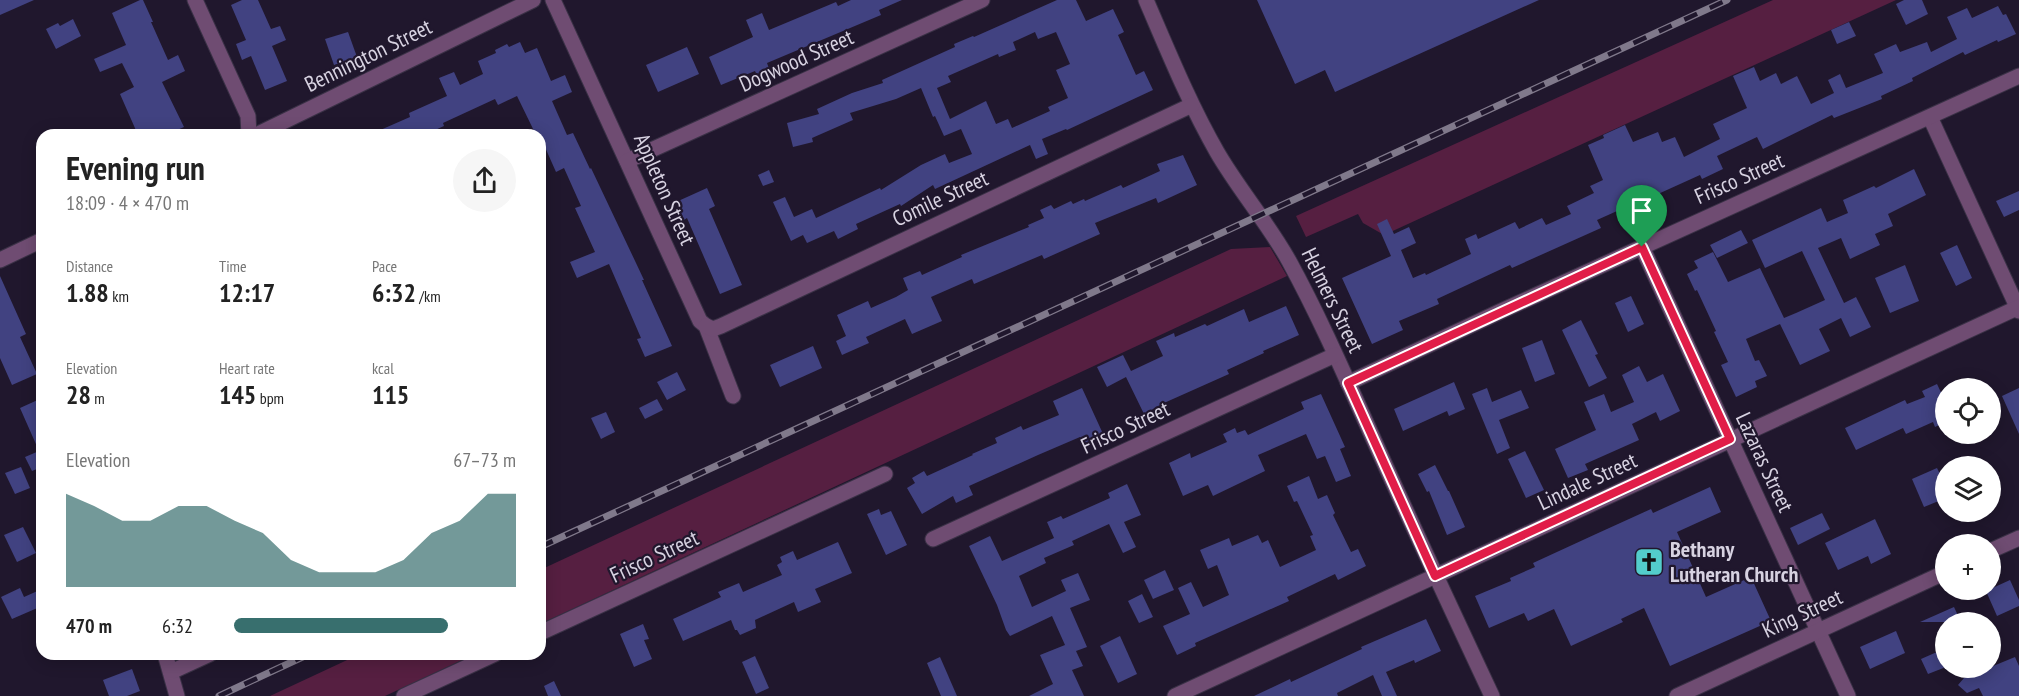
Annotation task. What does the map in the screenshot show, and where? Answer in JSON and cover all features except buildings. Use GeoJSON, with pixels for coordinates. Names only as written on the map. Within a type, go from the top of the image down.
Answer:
{"type":"FeatureCollection","features":[{"type":"Feature","properties":{"kind":"street"},"geometry":{"type":"LineString","coordinates":[[195,0],[248,116],[249,129]]}},
{"type":"Feature","properties":{"kind":"street","name":"Bennington Street"},"geometry":{"type":"LineString","coordinates":[[268,129],[532,0]]}},
{"type":"Feature","properties":{"kind":"street","name":"Appleton Street"},"geometry":{"type":"LineString","coordinates":[[553,0],[700,321],[706,326],[733,396]]}},
{"type":"Feature","properties":{"kind":"street","name":"Dogwood Street"},"geometry":{"type":"LineString","coordinates":[[627,160],[982,0]]}},
{"type":"Feature","properties":{"kind":"street","name":"Helmers Street"},"geometry":{"type":"LineString","coordinates":[[1146,0],[1192,105],[1216,150],[1238,187],[1277,240],[1289,261],[1335,355],[1492,696]]}},
{"type":"Feature","properties":{"kind":"street","name":"Frisco Street"},"geometry":{"type":"LineString","coordinates":[[1348,383],[2019,76]]}},
{"type":"Feature","properties":{"kind":"street","name":"Comile Street"},"geometry":{"type":"LineString","coordinates":[[706,326],[713,328],[721,326],[1192,105]]}},
{"type":"Feature","properties":{"kind":"street"},"geometry":{"type":"LineString","coordinates":[[1930,117],[2018,309]]}},
{"type":"Feature","properties":{"kind":"street"},"geometry":{"type":"LineString","coordinates":[[0,260],[36,247]]}},
{"type":"Feature","properties":{"kind":"street","name":"Lazaras Street"},"geometry":{"type":"LineString","coordinates":[[1642,247],[1848,696]]}},
{"type":"Feature","properties":{"kind":"street","name":"Lindale Street"},"geometry":{"type":"LineString","coordinates":[[1175,696],[1730,439],[2018,309]]}},
{"type":"Feature","properties":{"kind":"street","name":"Frisco Street"},"geometry":{"type":"LineString","coordinates":[[933,539],[1335,355]]}},
{"type":"Feature","properties":{"kind":"street","name":"Frisco Street"},"geometry":{"type":"LineString","coordinates":[[546,630],[885,474]]}},
{"type":"Feature","properties":{"kind":"street"},"geometry":{"type":"LineString","coordinates":[[2001,546],[2019,538]]}},
{"type":"Feature","properties":{"kind":"street","name":"King Street"},"geometry":{"type":"LineString","coordinates":[[1677,696],[1935,577]]}},
{"type":"Feature","properties":{"kind":"street"},"geometry":{"type":"LineString","coordinates":[[167,660],[177,696]]}},
{"type":"Feature","properties":{"kind":"street"},"geometry":{"type":"LineString","coordinates":[[171,672],[197,660]]}},
{"type":"Feature","properties":{"kind":"street"},"geometry":{"type":"LineString","coordinates":[[408,695],[482,660]]}},
{"type":"Feature","properties":{"kind":"shaded area"},"geometry":{"type":"Polygon","coordinates":[[[1773,0],[1896,0],[1384,235],[1363,223],[1358,214],[1306,237],[1296,216],[1773,0]]]}},
{"type":"Feature","properties":{"kind":"shaded area"},"geometry":{"type":"Polygon","coordinates":[[[1270,247],[1287,276],[546,621],[546,567],[1231,249],[1270,247]]]}},
{"type":"Feature","properties":{"kind":"shaded area"},"geometry":{"type":"Polygon","coordinates":[[[347,660],[462,660],[385,696],[270,696],[347,660]]]}},
{"type":"Feature","properties":{"kind":"railway"},"geometry":{"type":"LineString","coordinates":[[546,544],[1727,0]]}},
{"type":"Feature","properties":{"kind":"railway"},"geometry":{"type":"LineString","coordinates":[[219,696],[296,660]]}},
{"type":"Feature","properties":{"kind":"place","name":"Bethany Lutheran Church"},"geometry":{"type":"Point","coordinates":[1649,562]}},
{"type":"Feature","properties":{"kind":"route"},"geometry":{"type":"LineString","coordinates":[[1642,247],[1730,439],[1435,576],[1348,383],[1642,247]]}}]}
